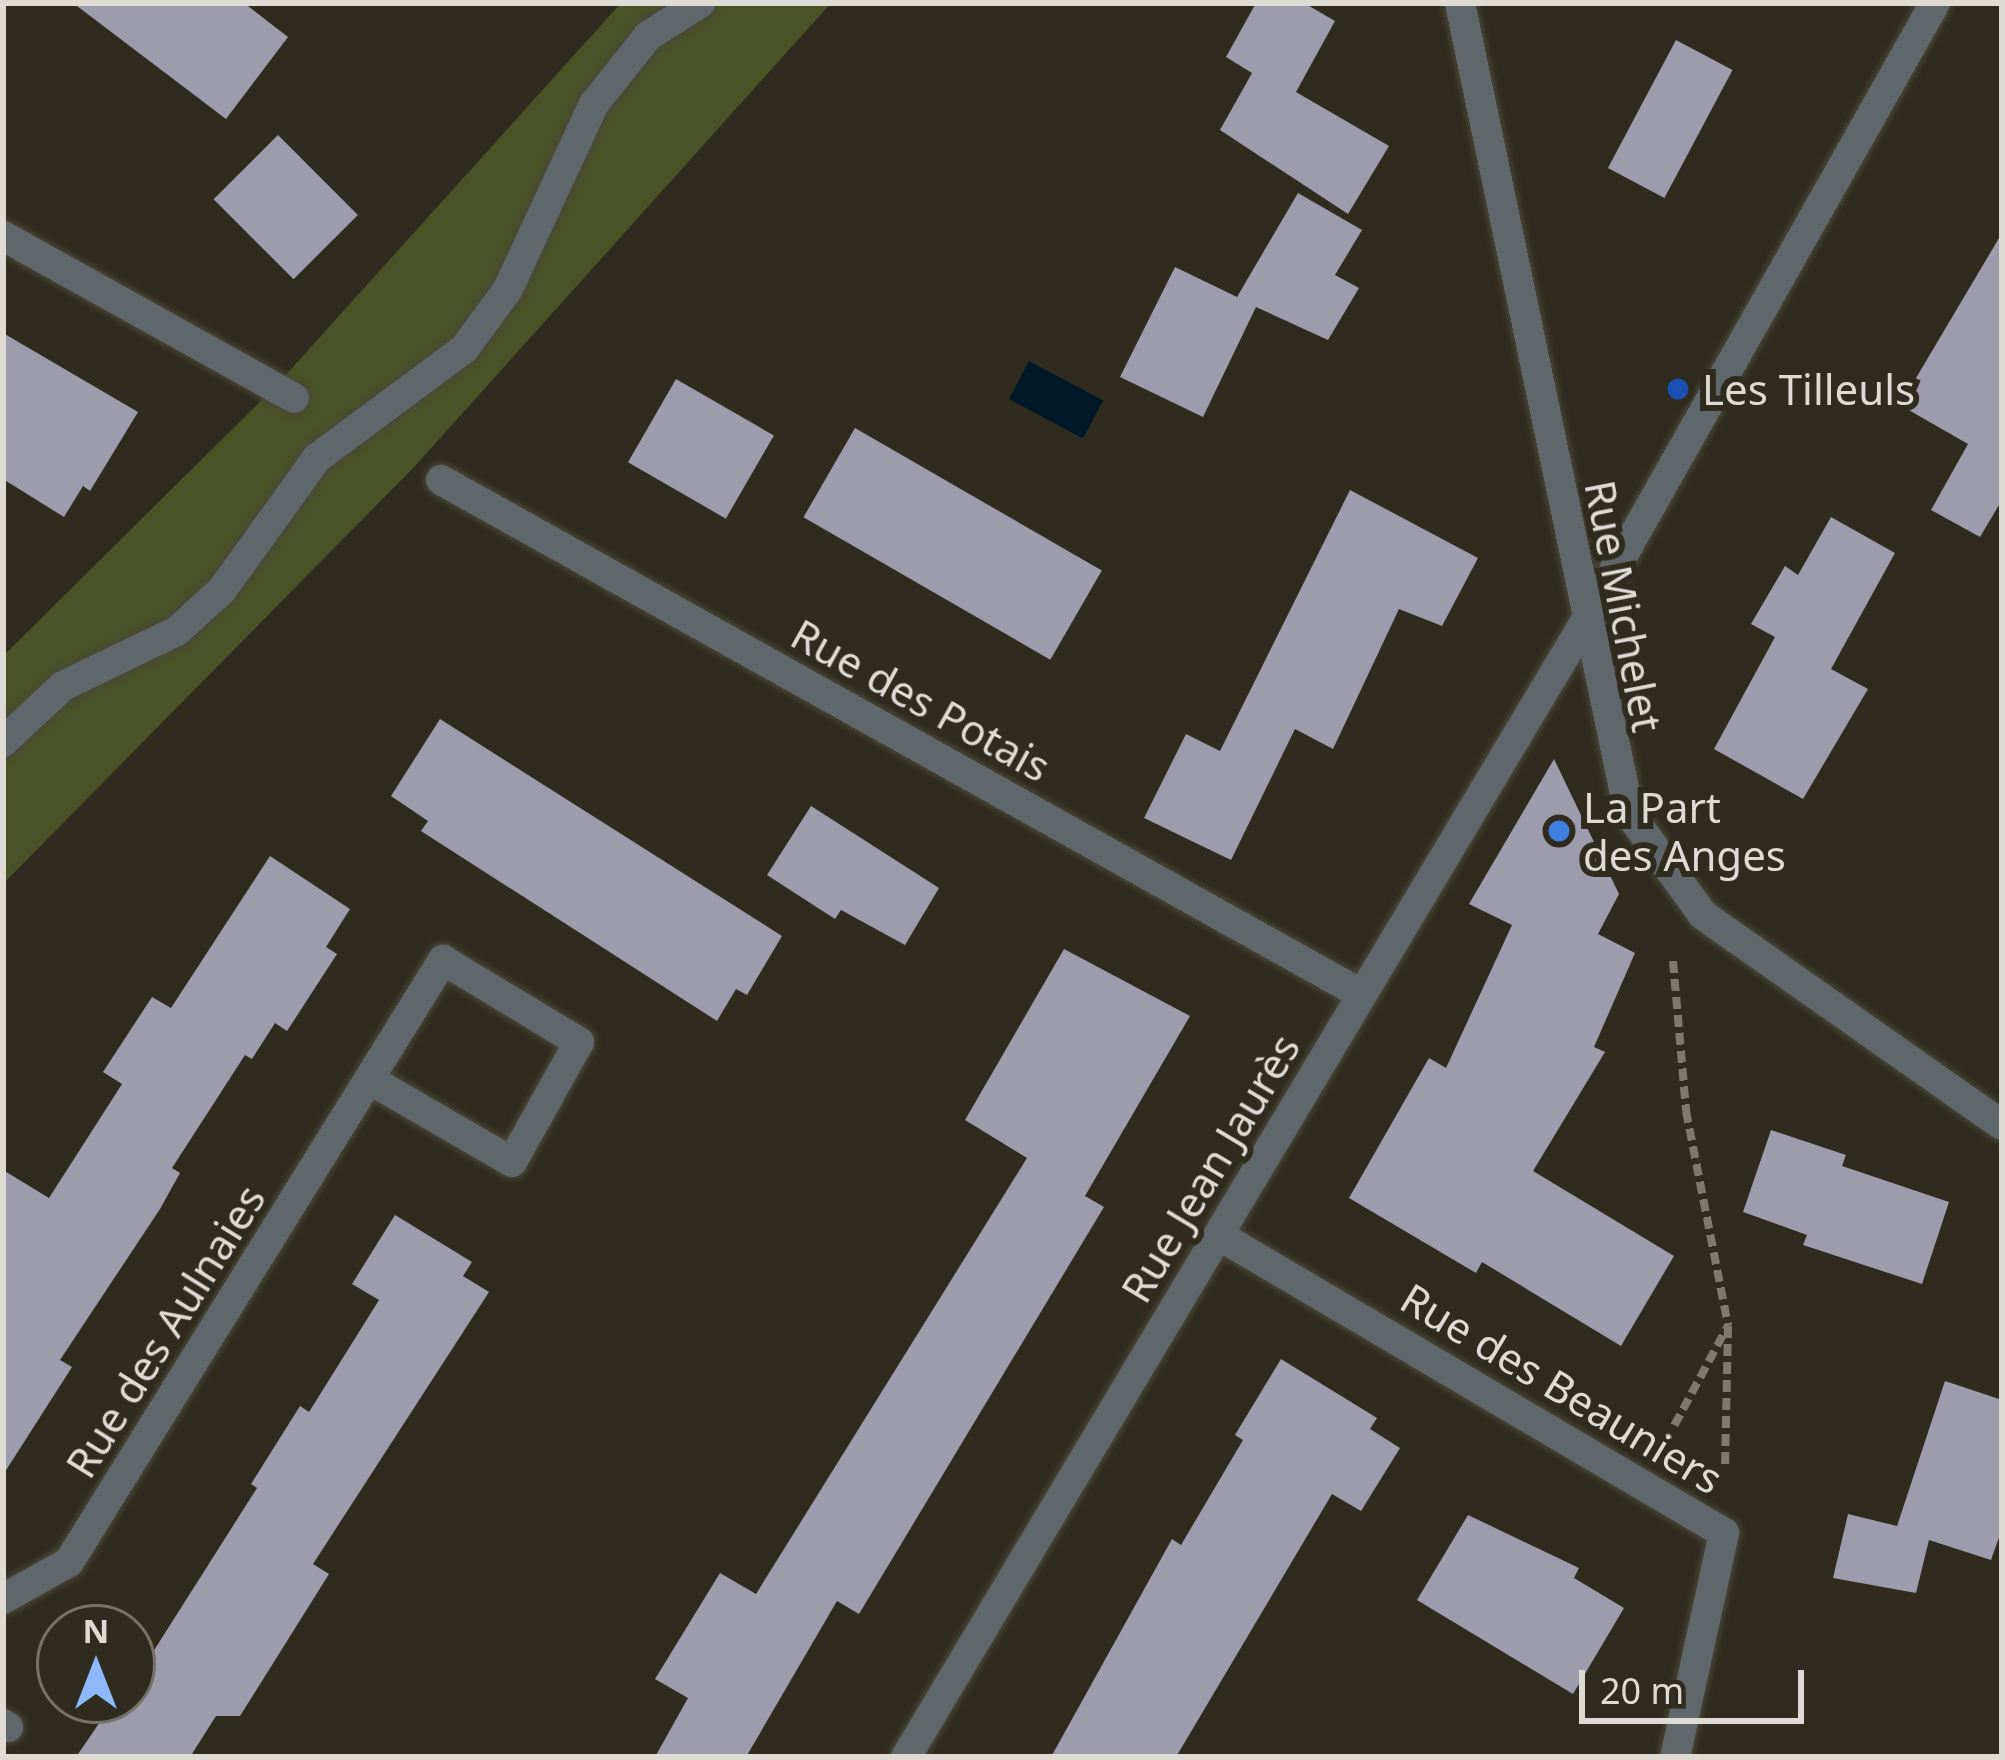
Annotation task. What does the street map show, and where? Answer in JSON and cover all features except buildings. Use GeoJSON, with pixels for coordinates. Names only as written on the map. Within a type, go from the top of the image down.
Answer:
{"type":"FeatureCollection","features":[{"type":"Feature","properties":{"kind":"street"},"geometry":{"type":"LineString","coordinates":[[3,742],[63,686],[177,631],[222,590],[317,458],[464,349],[508,289],[594,104],[648,36],[700,3]]}},
{"type":"Feature","properties":{"kind":"street","name":"Rue Michelet"},"geometry":{"type":"LineString","coordinates":[[1460,3],[1616,776],[1663,864],[1703,915],[2002,1125]]}},
{"type":"Feature","properties":{"kind":"street","name":"Rue Jean Jaurès"},"geometry":{"type":"LineString","coordinates":[[906,1757],[1585,622],[1935,3]]}},
{"type":"Feature","properties":{"kind":"street"},"geometry":{"type":"LineString","coordinates":[[3,236],[294,398]]}},
{"type":"Feature","properties":{"kind":"street","name":"Rue des Potais"},"geometry":{"type":"LineString","coordinates":[[441,479],[1361,994]]}},
{"type":"Feature","properties":{"kind":"street","name":"Rue des Aulnaies"},"geometry":{"type":"LineString","coordinates":[[3,1599],[69,1562],[443,960],[579,1042],[512,1162],[372,1081]]}},
{"type":"Feature","properties":{"kind":"street","name":"Rue des Beauniers"},"geometry":{"type":"LineString","coordinates":[[1220,1236],[1724,1533],[1675,1757]]}},
{"type":"Feature","properties":{"kind":"path"},"geometry":{"type":"LineString","coordinates":[[1663,864],[1686,1111],[1728,1326],[1724,1533]]}},
{"type":"Feature","properties":{"kind":"path"},"geometry":{"type":"LineString","coordinates":[[1644,1483],[1728,1326]]}},
{"type":"Feature","properties":{"kind":"green space"},"geometry":{"type":"Polygon","coordinates":[[[621,3],[831,3],[415,466],[3,884],[3,656],[274,388],[621,3]]]}},
{"type":"Feature","properties":{"kind":"water"},"geometry":{"type":"Polygon","coordinates":[[[1029,361],[1103,400],[1083,438],[1009,399],[1029,361]]]}},
{"type":"Feature","properties":{"kind":"place","name":"Les Tilleuls"},"geometry":{"type":"Point","coordinates":[1678,389]}},
{"type":"Feature","properties":{"kind":"place","name":"La Part des Anges"},"geometry":{"type":"Point","coordinates":[1559,831]}}]}
